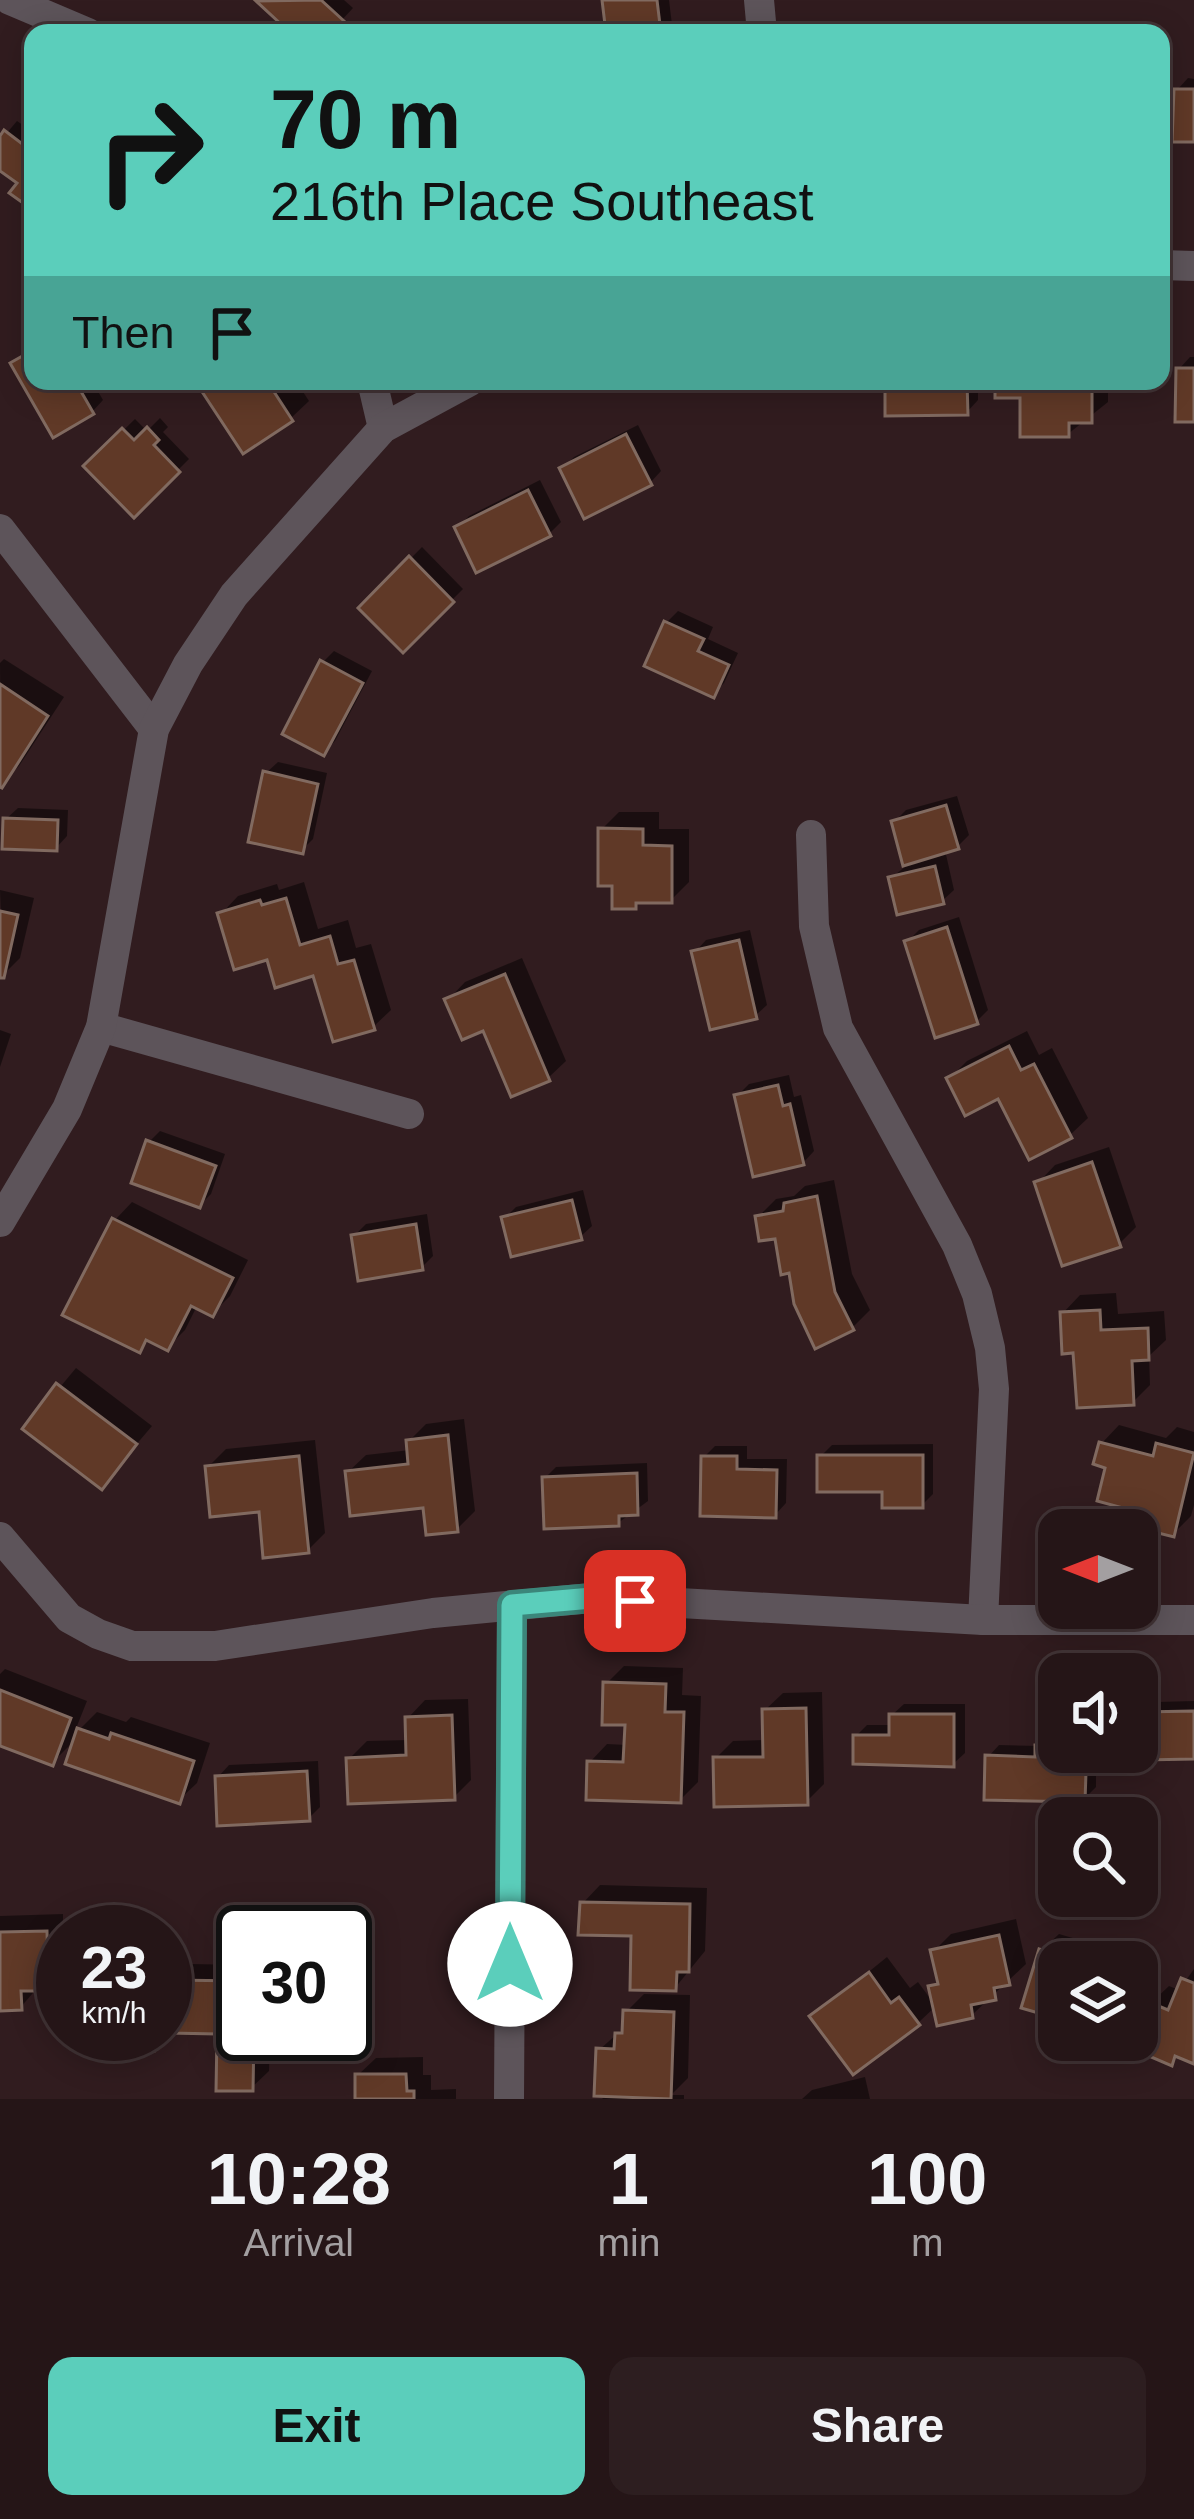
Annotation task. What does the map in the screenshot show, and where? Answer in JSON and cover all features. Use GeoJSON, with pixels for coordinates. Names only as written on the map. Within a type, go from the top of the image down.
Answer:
{"type":"FeatureCollection","features":[{"type":"Feature","properties":{"kind":"street"},"geometry":{"type":"LineString","coordinates":[[10,0],[67,24]]}},
{"type":"Feature","properties":{"kind":"street"},"geometry":{"type":"LineString","coordinates":[[373,390],[383,428]]}},
{"type":"Feature","properties":{"kind":"street"},"geometry":{"type":"LineString","coordinates":[[0,1222],[67,1108],[101,1027],[154,729],[188,664],[234,596],[383,428],[453,390]]}},
{"type":"Feature","properties":{"kind":"street"},"geometry":{"type":"LineString","coordinates":[[0,529],[154,729]]}},
{"type":"Feature","properties":{"kind":"street"},"geometry":{"type":"LineString","coordinates":[[811,836],[814,926],[838,1028],[956,1245],[977,1294],[990,1348],[994,1389],[983,1620]]}},
{"type":"Feature","properties":{"kind":"street"},"geometry":{"type":"LineString","coordinates":[[101,1027],[409,1114]]}},
{"type":"Feature","properties":{"kind":"street"},"geometry":{"type":"LineString","coordinates":[[0,1537],[70,1618],[132,1646],[214,1646],[592,1598],[983,1620],[1194,1620]]}},
{"type":"Feature","properties":{"kind":"street"},"geometry":{"type":"LineString","coordinates":[[509,2099],[512,1605]]}},
{"type":"Feature","properties":{"kind":"building"},"geometry":{"type":"Polygon","coordinates":[[[321,0],[344,21],[281,24],[256,1],[321,0]]]}},
{"type":"Feature","properties":{"kind":"building"},"geometry":{"type":"Polygon","coordinates":[[[602,0],[657,0],[660,24],[605,24],[602,0]]]}},
{"type":"Feature","properties":{"kind":"building"},"geometry":{"type":"Polygon","coordinates":[[[1174,89],[1194,89],[1194,142],[1172,142],[1174,89]]]}},
{"type":"Feature","properties":{"kind":"building"},"geometry":{"type":"Polygon","coordinates":[[[4,130],[24,145],[24,204],[9,193],[17,183],[0,171],[4,130]]]}},
{"type":"Feature","properties":{"kind":"building"},"geometry":{"type":"Polygon","coordinates":[[[24,355],[24,387],[10,363],[24,355]]]}},
{"type":"Feature","properties":{"kind":"building"},"geometry":{"type":"Polygon","coordinates":[[[1176,368],[1194,368],[1194,422],[1175,422],[1176,368]]]}},
{"type":"Feature","properties":{"kind":"building"},"geometry":{"type":"Polygon","coordinates":[[[25,390],[80,390],[94,414],[53,438],[25,390]]]}},
{"type":"Feature","properties":{"kind":"building"},"geometry":{"type":"Polygon","coordinates":[[[201,390],[273,390],[293,421],[243,454],[201,390]]]}},
{"type":"Feature","properties":{"kind":"building"},"geometry":{"type":"Polygon","coordinates":[[[885,390],[967,390],[968,415],[885,416],[885,390]]]}},
{"type":"Feature","properties":{"kind":"building"},"geometry":{"type":"Polygon","coordinates":[[[995,390],[1092,390],[1092,423],[1069,423],[1069,437],[1020,437],[1020,398],[995,398],[995,390]]]}},
{"type":"Feature","properties":{"kind":"building"},"geometry":{"type":"Polygon","coordinates":[[[147,427],[159,440],[154,445],[180,472],[134,518],[83,466],[122,428],[134,440],[147,427]]]}},
{"type":"Feature","properties":{"kind":"building"},"geometry":{"type":"Polygon","coordinates":[[[626,434],[652,485],[584,519],[559,468],[626,434]]]}},
{"type":"Feature","properties":{"kind":"building"},"geometry":{"type":"Polygon","coordinates":[[[528,490],[551,536],[476,573],[454,527],[528,490]]]}},
{"type":"Feature","properties":{"kind":"building"},"geometry":{"type":"Polygon","coordinates":[[[409,556],[454,602],[403,653],[358,608],[409,556]]]}},
{"type":"Feature","properties":{"kind":"building"},"geometry":{"type":"Polygon","coordinates":[[[664,621],[704,639],[698,651],[729,665],[714,698],[644,666],[664,621]]]}},
{"type":"Feature","properties":{"kind":"building"},"geometry":{"type":"Polygon","coordinates":[[[320,660],[363,683],[324,756],[282,734],[320,660]]]}},
{"type":"Feature","properties":{"kind":"building"},"geometry":{"type":"Polygon","coordinates":[[[0,684],[48,716],[2,788],[0,787],[0,684]]]}},
{"type":"Feature","properties":{"kind":"building"},"geometry":{"type":"Polygon","coordinates":[[[263,771],[318,784],[303,854],[248,842],[263,771]]]}},
{"type":"Feature","properties":{"kind":"building"},"geometry":{"type":"Polygon","coordinates":[[[946,805],[959,849],[903,866],[891,821],[946,805]]]}},
{"type":"Feature","properties":{"kind":"building"},"geometry":{"type":"Polygon","coordinates":[[[3,818],[58,820],[57,851],[2,849],[3,818]]]}},
{"type":"Feature","properties":{"kind":"building"},"geometry":{"type":"Polygon","coordinates":[[[598,828],[643,829],[643,845],[672,846],[672,903],[612,909],[612,886],[598,886],[598,828]]]}},
{"type":"Feature","properties":{"kind":"building"},"geometry":{"type":"Polygon","coordinates":[[[935,866],[944,904],[897,915],[888,877],[935,866]]]}},
{"type":"Feature","properties":{"kind":"building"},"geometry":{"type":"Polygon","coordinates":[[[286,898],[300,945],[330,936],[338,964],[354,960],[375,1030],[333,1042],[313,976],[275,988],[267,960],[234,970],[217,913],[286,898]]]}},
{"type":"Feature","properties":{"kind":"building"},"geometry":{"type":"Polygon","coordinates":[[[0,911],[18,915],[4,978],[0,978],[0,911]]]}},
{"type":"Feature","properties":{"kind":"building"},"geometry":{"type":"Polygon","coordinates":[[[947,927],[978,1024],[935,1038],[904,941],[947,927]]]}},
{"type":"Feature","properties":{"kind":"building"},"geometry":{"type":"Polygon","coordinates":[[[739,940],[757,1019],[710,1030],[691,951],[739,940]]]}},
{"type":"Feature","properties":{"kind":"building"},"geometry":{"type":"Polygon","coordinates":[[[505,974],[550,1081],[511,1097],[483,1031],[462,1040],[444,999],[505,974]]]}},
{"type":"Feature","properties":{"kind":"building"},"geometry":{"type":"Polygon","coordinates":[[[1009,1046],[1021,1070],[1034,1064],[1072,1138],[1029,1160],[998,1099],[965,1116],[946,1078],[1009,1046]]]}},
{"type":"Feature","properties":{"kind":"building"},"geometry":{"type":"Polygon","coordinates":[[[778,1085],[783,1106],[790,1104],[804,1165],[753,1177],[734,1095],[778,1085]]]}},
{"type":"Feature","properties":{"kind":"building"},"geometry":{"type":"Polygon","coordinates":[[[146,1140],[216,1166],[200,1208],[131,1183],[146,1140]]]}},
{"type":"Feature","properties":{"kind":"building"},"geometry":{"type":"Polygon","coordinates":[[[1092,1162],[1121,1247],[1062,1266],[1034,1182],[1092,1162]]]}},
{"type":"Feature","properties":{"kind":"building"},"geometry":{"type":"Polygon","coordinates":[[[817,1196],[835,1292],[854,1330],[815,1349],[794,1304],[789,1273],[781,1275],[775,1239],[759,1241],[755,1216],[783,1211],[784,1203],[817,1196]]]}},
{"type":"Feature","properties":{"kind":"building"},"geometry":{"type":"Polygon","coordinates":[[[572,1200],[582,1240],[511,1257],[501,1217],[572,1200]]]}},
{"type":"Feature","properties":{"kind":"building"},"geometry":{"type":"Polygon","coordinates":[[[112,1218],[233,1278],[213,1317],[191,1306],[168,1351],[146,1340],[140,1353],[62,1315],[112,1218]]]}},
{"type":"Feature","properties":{"kind":"building"},"geometry":{"type":"Polygon","coordinates":[[[416,1224],[423,1270],[358,1281],[351,1235],[416,1224]]]}},
{"type":"Feature","properties":{"kind":"building"},"geometry":{"type":"Polygon","coordinates":[[[1100,1310],[1101,1330],[1148,1328],[1149,1360],[1132,1361],[1134,1405],[1077,1408],[1073,1353],[1062,1354],[1060,1312],[1100,1310]]]}},
{"type":"Feature","properties":{"kind":"building"},"geometry":{"type":"Polygon","coordinates":[[[56,1383],[137,1444],[102,1490],[22,1429],[56,1383]]]}},
{"type":"Feature","properties":{"kind":"building"},"geometry":{"type":"Polygon","coordinates":[[[448,1435],[458,1532],[426,1535],[423,1508],[350,1516],[345,1471],[408,1464],[406,1440],[448,1435]]]}},
{"type":"Feature","properties":{"kind":"building"},"geometry":{"type":"Polygon","coordinates":[[[1099,1442],[1153,1456],[1156,1443],[1194,1453],[1174,1537],[1158,1533],[1158,1509],[1127,1509],[1097,1501],[1105,1468],[1093,1464],[1099,1442]]]}},
{"type":"Feature","properties":{"kind":"building"},"geometry":{"type":"Polygon","coordinates":[[[817,1455],[923,1455],[923,1508],[882,1508],[882,1492],[817,1492],[817,1455]]]}},
{"type":"Feature","properties":{"kind":"building"},"geometry":{"type":"Polygon","coordinates":[[[299,1456],[309,1553],[263,1558],[259,1512],[210,1517],[205,1466],[299,1456]]]}},
{"type":"Feature","properties":{"kind":"building"},"geometry":{"type":"Polygon","coordinates":[[[701,1456],[737,1456],[737,1469],[777,1470],[776,1518],[700,1516],[701,1456]]]}},
{"type":"Feature","properties":{"kind":"building"},"geometry":{"type":"Polygon","coordinates":[[[637,1473],[638,1515],[619,1516],[619,1526],[544,1529],[542,1477],[637,1473]]]}},
{"type":"Feature","properties":{"kind":"building"},"geometry":{"type":"Polygon","coordinates":[[[603,1682],[666,1684],[665,1712],[684,1712],[681,1803],[586,1800],[587,1761],[623,1762],[625,1725],[602,1725],[603,1682]]]}},
{"type":"Feature","properties":{"kind":"building"},"geometry":{"type":"Polygon","coordinates":[[[0,1690],[71,1718],[53,1766],[0,1746],[0,1690]]]}},
{"type":"Feature","properties":{"kind":"building"},"geometry":{"type":"Polygon","coordinates":[[[806,1708],[808,1805],[714,1807],[713,1757],[763,1757],[762,1709],[806,1708]]]}},
{"type":"Feature","properties":{"kind":"building"},"geometry":{"type":"Polygon","coordinates":[[[1194,1711],[1194,1759],[1158,1760],[1158,1712],[1194,1711]]]}},
{"type":"Feature","properties":{"kind":"building"},"geometry":{"type":"Polygon","coordinates":[[[889,1714],[954,1714],[954,1767],[853,1764],[853,1735],[889,1735],[889,1714]]]}},
{"type":"Feature","properties":{"kind":"building"},"geometry":{"type":"Polygon","coordinates":[[[452,1715],[455,1800],[348,1804],[346,1758],[406,1755],[405,1717],[452,1715]]]}},
{"type":"Feature","properties":{"kind":"building"},"geometry":{"type":"Polygon","coordinates":[[[77,1728],[109,1739],[111,1733],[194,1761],[180,1804],[65,1764],[77,1728]]]}},
{"type":"Feature","properties":{"kind":"building"},"geometry":{"type":"Polygon","coordinates":[[[1038,1745],[1038,1773],[1086,1773],[1085,1797],[984,1800],[985,1755],[1035,1757],[1038,1745]]]}},
{"type":"Feature","properties":{"kind":"building"},"geometry":{"type":"Polygon","coordinates":[[[307,1771],[310,1821],[217,1826],[215,1776],[307,1771]]]}},
{"type":"Feature","properties":{"kind":"building"},"geometry":{"type":"Polygon","coordinates":[[[580,1902],[690,1904],[689,1972],[677,1972],[676,1991],[630,1990],[631,1936],[578,1935],[580,1902]]]}},
{"type":"Feature","properties":{"kind":"building"},"geometry":{"type":"Polygon","coordinates":[[[36,1931],[36,1991],[21,1991],[22,2010],[0,2011],[0,1932],[36,1931]]]}},
{"type":"Feature","properties":{"kind":"building"},"geometry":{"type":"Polygon","coordinates":[[[999,1935],[1010,1985],[994,1988],[996,2000],[971,2005],[973,2018],[937,2026],[928,1986],[938,1984],[930,1950],[999,1935]]]}},
{"type":"Feature","properties":{"kind":"building"},"geometry":{"type":"Polygon","coordinates":[[[1038,1952],[1038,2013],[1021,2008],[1038,1952]]]}},
{"type":"Feature","properties":{"kind":"building"},"geometry":{"type":"Polygon","coordinates":[[[869,1972],[891,2003],[899,1997],[920,2025],[853,2075],[809,2016],[869,1972]]]}},
{"type":"Feature","properties":{"kind":"building"},"geometry":{"type":"Polygon","coordinates":[[[1181,1978],[1194,1983],[1194,2064],[1175,2056],[1172,2066],[1158,2060],[1158,2006],[1168,2010],[1181,1978]]]}},
{"type":"Feature","properties":{"kind":"building"},"geometry":{"type":"Polygon","coordinates":[[[192,1980],[216,1981],[216,2034],[192,2033],[192,1980]]]}},
{"type":"Feature","properties":{"kind":"building"},"geometry":{"type":"Polygon","coordinates":[[[623,2010],[674,2012],[671,2099],[594,2096],[596,2048],[614,2049],[615,2033],[622,2033],[623,2010]]]}},
{"type":"Feature","properties":{"kind":"building"},"geometry":{"type":"Polygon","coordinates":[[[217,2061],[254,2061],[253,2091],[216,2091],[217,2061]]]}},
{"type":"Feature","properties":{"kind":"building"},"geometry":{"type":"Polygon","coordinates":[[[355,2074],[406,2074],[407,2091],[414,2091],[414,2099],[355,2099],[355,2074]]]}},
{"type":"Feature","properties":{"kind":"route"},"geometry":{"type":"LineString","coordinates":[[510,1964],[512,1605],[592,1598],[635,1601]]}}]}
